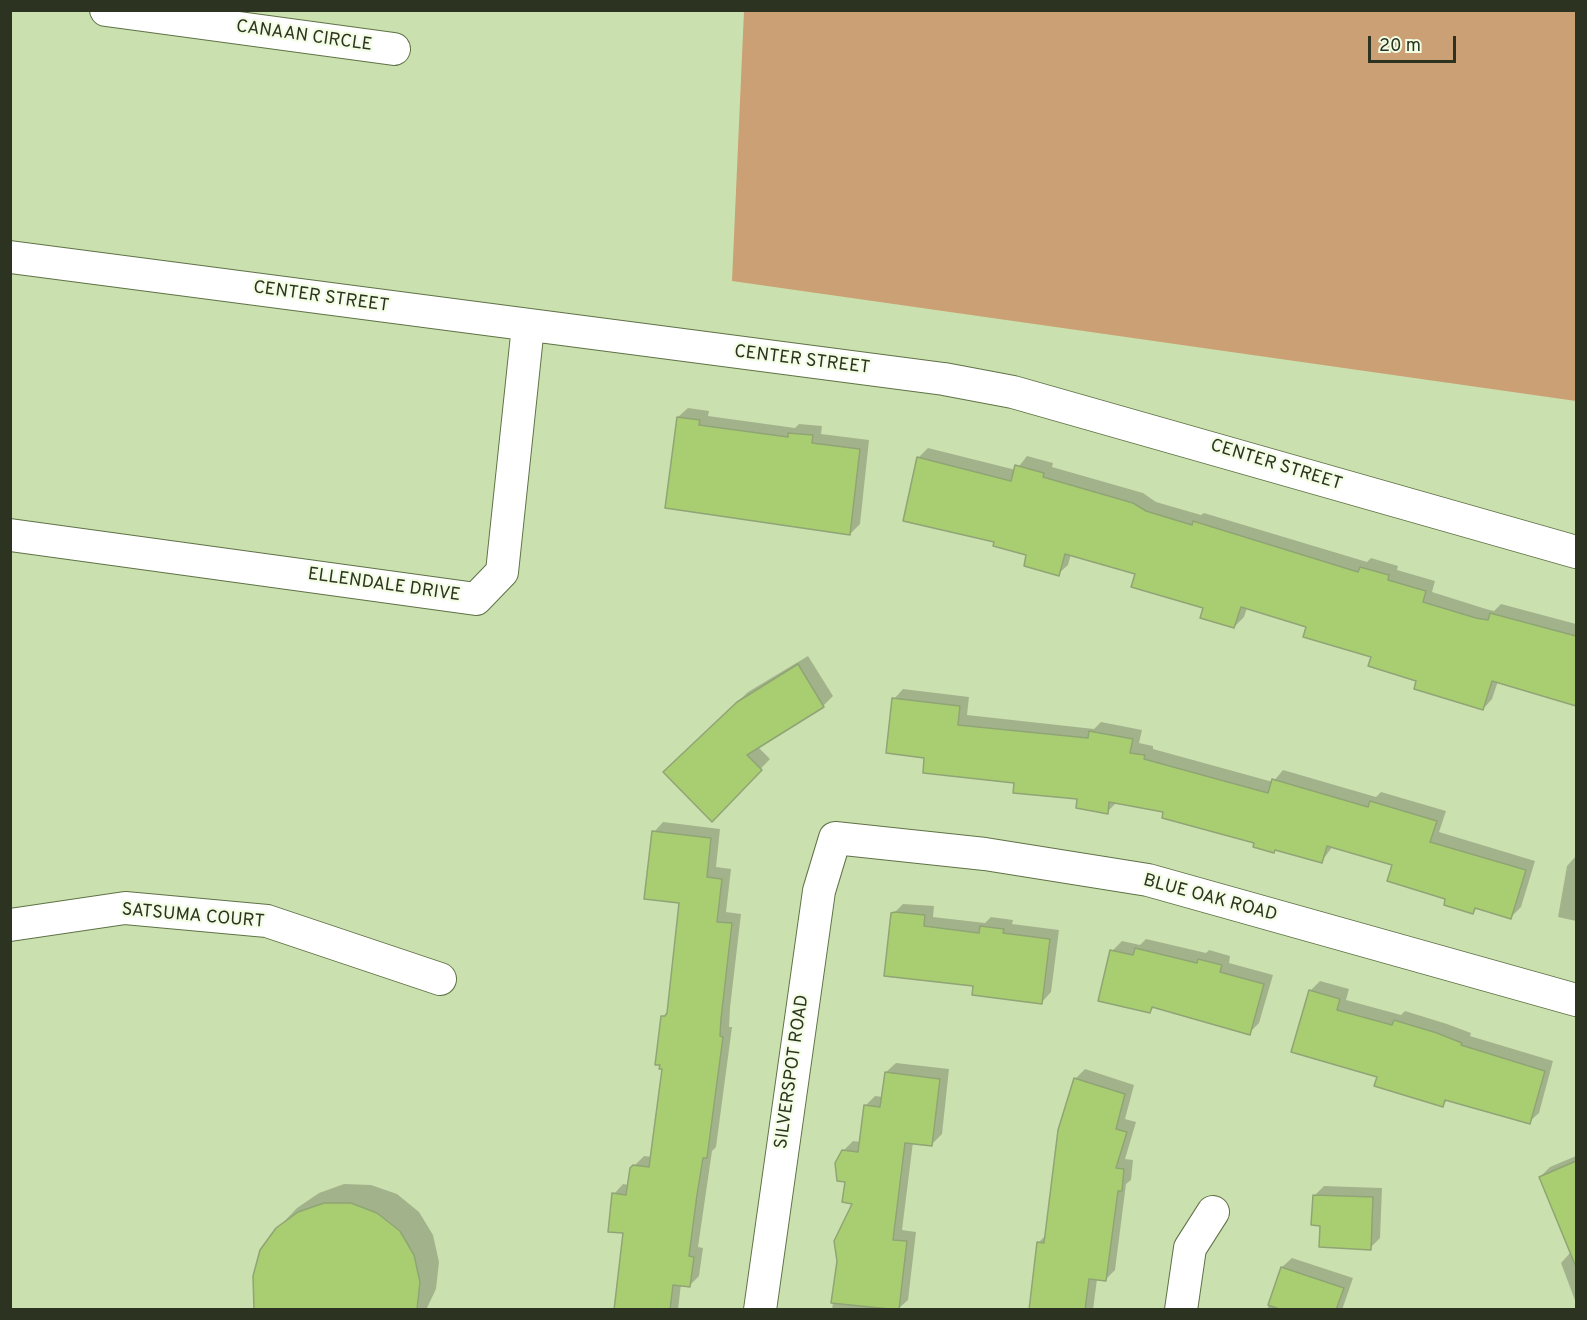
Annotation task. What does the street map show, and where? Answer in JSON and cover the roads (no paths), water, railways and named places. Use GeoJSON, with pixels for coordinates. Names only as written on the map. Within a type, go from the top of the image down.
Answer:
{"type":"FeatureCollection","features":[{"type":"Feature","properties":{"kind":"street","name":"CANAAN CIRCLE"},"geometry":{"type":"LineString","coordinates":[[106,10],[394,49]]}},
{"type":"Feature","properties":{"kind":"street","name":"CENTER STREET"},"geometry":{"type":"LineString","coordinates":[[10,257],[944,379],[1014,392],[1576,552]]}},
{"type":"Feature","properties":{"kind":"street","name":"ELLENDALE DRIVE"},"geometry":{"type":"LineString","coordinates":[[10,536],[476,599],[502,572],[528,326]]}},
{"type":"Feature","properties":{"kind":"street","name":"BLUE OAK ROAD"},"geometry":{"type":"LineString","coordinates":[[835,837],[985,854],[1148,880],[1576,1000]]}},
{"type":"Feature","properties":{"kind":"street","name":"SILVERSPOT ROAD"},"geometry":{"type":"LineString","coordinates":[[760,1310],[819,891],[835,837]]}},
{"type":"Feature","properties":{"kind":"street","name":"SATSUMA COURT"},"geometry":{"type":"LineString","coordinates":[[10,925],[125,908],[267,921],[440,979]]}},
{"type":"Feature","properties":{"kind":"street"},"geometry":{"type":"LineString","coordinates":[[1181,1310],[1190,1248],[1213,1212]]}}]}
